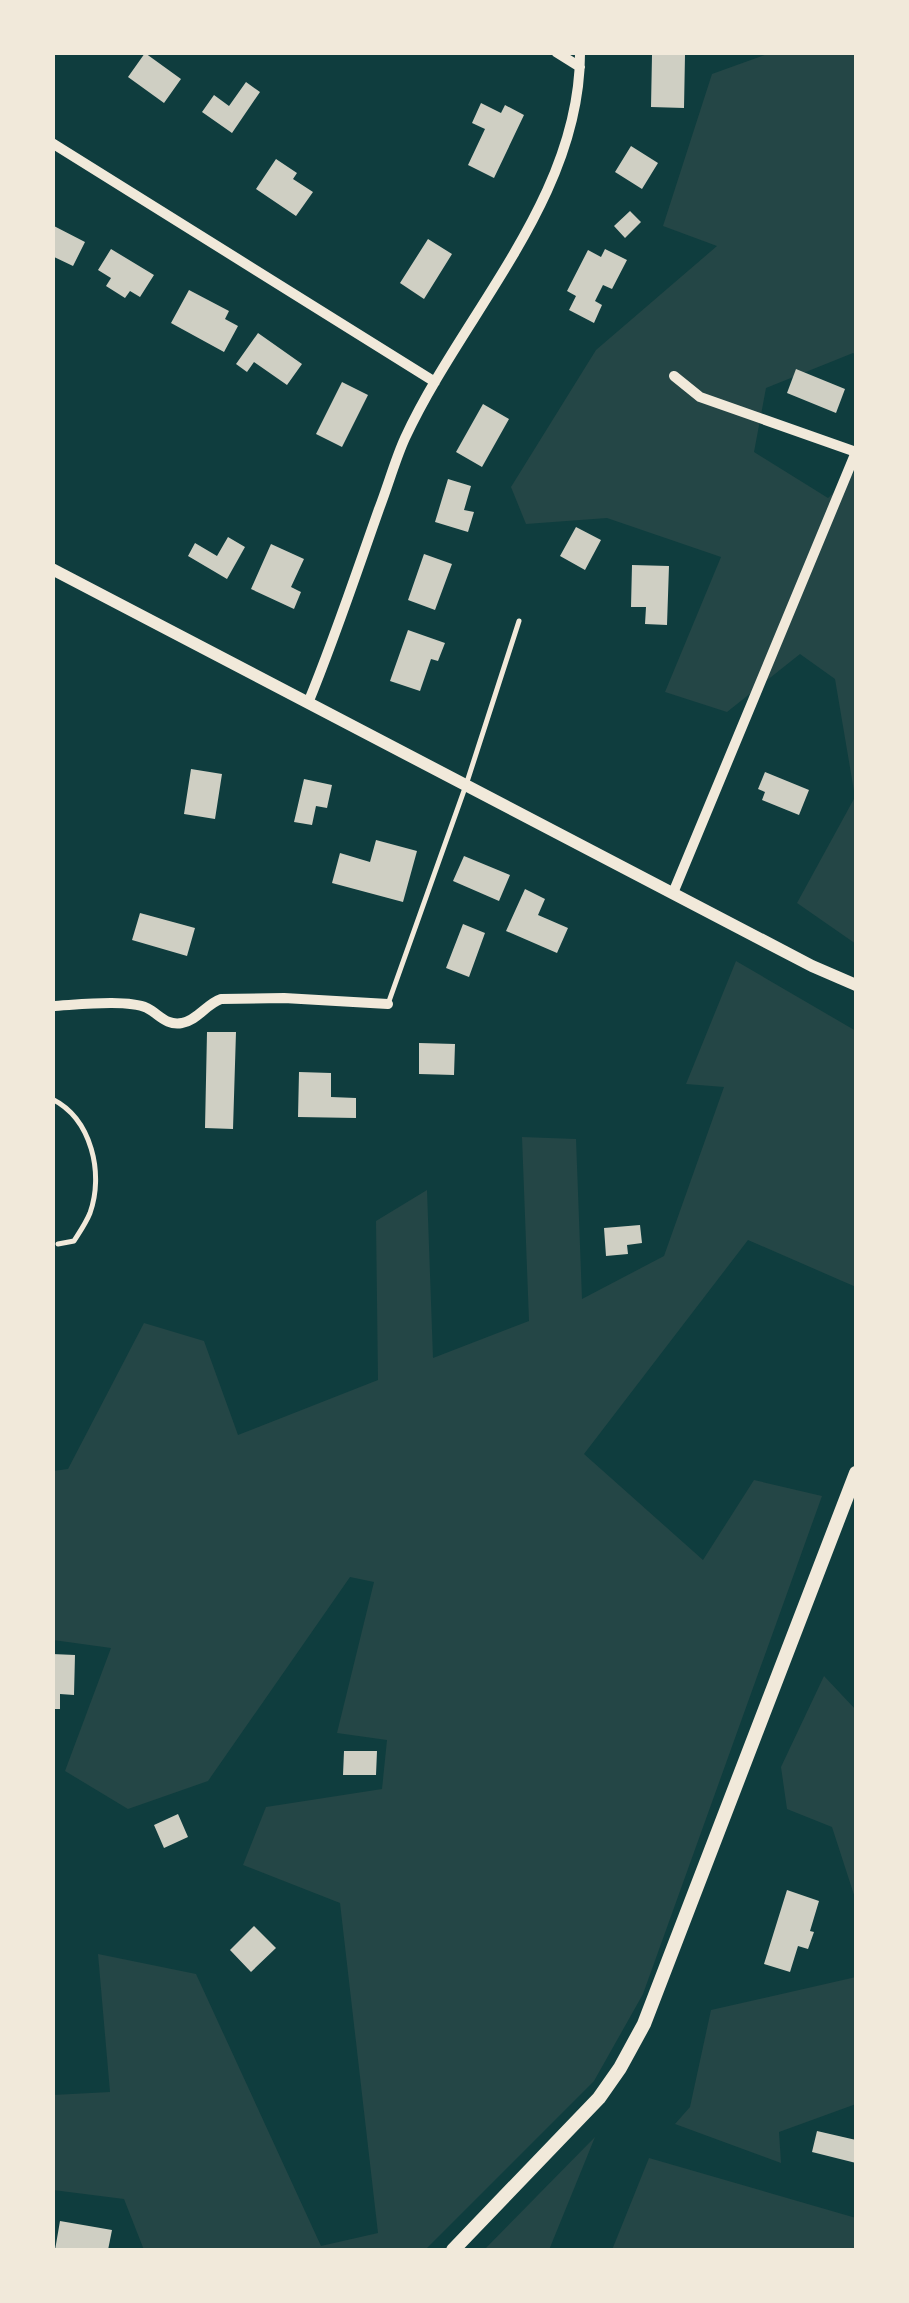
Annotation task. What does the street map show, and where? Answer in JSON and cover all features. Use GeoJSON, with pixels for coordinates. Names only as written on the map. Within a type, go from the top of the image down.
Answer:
{"type":"FeatureCollection","features":[{"type":"Feature","properties":{"kind":"main road"},"geometry":{"type":"LineString","coordinates":[[453,2250],[599,2098],[644,2024],[856,1474]]}},
{"type":"Feature","properties":{"kind":"street"},"geometry":{"type":"LineString","coordinates":[[556,52],[580,67]]}},
{"type":"Feature","properties":{"kind":"street"},"geometry":{"type":"LineString","coordinates":[[308,703],[404,439],[530,225],[549,184],[571,128],[580,52]]}},
{"type":"Feature","properties":{"kind":"street"},"geometry":{"type":"LineString","coordinates":[[52,142],[435,382]]}},
{"type":"Feature","properties":{"kind":"street"},"geometry":{"type":"LineString","coordinates":[[673,894],[856,452],[700,398],[674,376]]}},
{"type":"Feature","properties":{"kind":"street"},"geometry":{"type":"LineString","coordinates":[[52,568],[673,894],[856,985]]}},
{"type":"Feature","properties":{"kind":"street"},"geometry":{"type":"LineString","coordinates":[[52,1006],[128,1004],[145,1007],[177,1024],[188,1022],[221,998],[388,1004]]}},
{"type":"Feature","properties":{"kind":"lane"},"geometry":{"type":"LineString","coordinates":[[388,1004],[519,621]]}},
{"type":"Feature","properties":{"kind":"lane"},"geometry":{"type":"LineString","coordinates":[[52,1100],[75,1118],[94,1159],[95,1190],[89,1215],[74,1242],[58,1244]]}},
{"type":"Feature","properties":{"kind":"shaded area"},"geometry":{"type":"Polygon","coordinates":[[[770,53],[856,53],[856,355],[766,388],[754,452],[828,498],[856,471],[856,944],[797,903],[855,797],[835,679],[800,654],[727,712],[665,692],[721,557],[607,518],[526,524],[511,487],[596,350],[717,246],[663,226],[712,74],[770,53]]]}},
{"type":"Feature","properties":{"kind":"shaded area"},"geometry":{"type":"Polygon","coordinates":[[[736,961],[856,1031],[856,1287],[748,1240],[584,1454],[703,1560],[754,1480],[822,1496],[643,1994],[594,2081],[425,2250],[144,2250],[124,2199],[53,2190],[53,2095],[110,2092],[98,1954],[196,1974],[321,2246],[378,2233],[340,1903],[243,1865],[266,1807],[382,1789],[387,1740],[337,1733],[374,1582],[350,1577],[208,1781],[128,1809],[65,1771],[111,1648],[53,1640],[53,1471],[68,1469],[144,1323],[204,1341],[238,1435],[378,1380],[376,1221],[427,1190],[433,1358],[529,1321],[522,1137],[576,1139],[582,1299],[664,1256],[724,1087],[686,1084],[736,961]]]}},
{"type":"Feature","properties":{"kind":"shaded area"},"geometry":{"type":"Polygon","coordinates":[[[824,1676],[856,1710],[856,1901],[832,1827],[787,1809],[781,1767],[824,1676]]]}},
{"type":"Feature","properties":{"kind":"shaded area"},"geometry":{"type":"Polygon","coordinates":[[[856,1977],[856,2104],[779,2132],[781,2163],[675,2124],[690,2107],[711,2010],[856,1977]]]}},
{"type":"Feature","properties":{"kind":"shaded area"},"geometry":{"type":"Polygon","coordinates":[[[595,2137],[549,2250],[484,2250],[595,2137]]]}},
{"type":"Feature","properties":{"kind":"shaded area"},"geometry":{"type":"Polygon","coordinates":[[[649,2158],[856,2218],[856,2250],[612,2250],[649,2158]]]}},
{"type":"Feature","properties":{"kind":"building"},"geometry":{"type":"Polygon","coordinates":[[[145,53],[181,79],[164,103],[128,77],[145,53]]]}},
{"type":"Feature","properties":{"kind":"building"},"geometry":{"type":"Polygon","coordinates":[[[652,55],[685,55],[684,108],[651,107],[652,55]]]}},
{"type":"Feature","properties":{"kind":"building"},"geometry":{"type":"Polygon","coordinates":[[[246,82],[260,92],[232,133],[202,112],[214,95],[229,106],[246,82]]]}},
{"type":"Feature","properties":{"kind":"building"},"geometry":{"type":"Polygon","coordinates":[[[481,103],[501,113],[505,105],[524,115],[494,178],[468,165],[485,129],[472,123],[481,103]]]}},
{"type":"Feature","properties":{"kind":"building"},"geometry":{"type":"Polygon","coordinates":[[[631,146],[658,163],[642,189],[615,172],[631,146]]]}},
{"type":"Feature","properties":{"kind":"building"},"geometry":{"type":"Polygon","coordinates":[[[276,159],[297,173],[293,179],[313,192],[296,216],[256,189],[276,159]]]}},
{"type":"Feature","properties":{"kind":"building"},"geometry":{"type":"Polygon","coordinates":[[[630,211],[641,222],[625,238],[614,226],[630,211]]]}},
{"type":"Feature","properties":{"kind":"building"},"geometry":{"type":"Polygon","coordinates":[[[52,225],[85,242],[73,266],[52,256],[52,225]]]}},
{"type":"Feature","properties":{"kind":"building"},"geometry":{"type":"Polygon","coordinates":[[[428,239],[452,254],[424,299],[400,283],[428,239]]]}},
{"type":"Feature","properties":{"kind":"building"},"geometry":{"type":"Polygon","coordinates":[[[111,249],[154,275],[140,297],[130,291],[125,298],[106,286],[111,278],[98,270],[111,249]]]}},
{"type":"Feature","properties":{"kind":"building"},"geometry":{"type":"Polygon","coordinates":[[[605,249],[627,260],[612,289],[603,285],[595,301],[602,305],[594,323],[569,310],[576,296],[567,291],[588,250],[601,257],[605,249]]]}},
{"type":"Feature","properties":{"kind":"building"},"geometry":{"type":"Polygon","coordinates":[[[189,290],[229,311],[225,319],[238,326],[224,352],[171,323],[189,290]]]}},
{"type":"Feature","properties":{"kind":"building"},"geometry":{"type":"Polygon","coordinates":[[[258,333],[302,364],[287,385],[254,362],[247,372],[236,364],[258,333]]]}},
{"type":"Feature","properties":{"kind":"building"},"geometry":{"type":"Polygon","coordinates":[[[796,369],[845,389],[836,413],[787,393],[796,369]]]}},
{"type":"Feature","properties":{"kind":"building"},"geometry":{"type":"Polygon","coordinates":[[[342,382],[368,395],[342,447],[316,434],[342,382]]]}},
{"type":"Feature","properties":{"kind":"building"},"geometry":{"type":"Polygon","coordinates":[[[483,404],[509,419],[482,467],[456,452],[483,404]]]}},
{"type":"Feature","properties":{"kind":"building"},"geometry":{"type":"Polygon","coordinates":[[[448,479],[471,486],[464,510],[474,512],[468,532],[435,522],[448,479]]]}},
{"type":"Feature","properties":{"kind":"building"},"geometry":{"type":"Polygon","coordinates":[[[576,527],[601,540],[585,570],[560,556],[576,527]]]}},
{"type":"Feature","properties":{"kind":"building"},"geometry":{"type":"Polygon","coordinates":[[[228,537],[245,547],[227,579],[188,556],[195,543],[217,556],[228,537]]]}},
{"type":"Feature","properties":{"kind":"building"},"geometry":{"type":"Polygon","coordinates":[[[271,544],[304,559],[291,587],[301,592],[294,609],[251,589],[271,544]]]}},
{"type":"Feature","properties":{"kind":"building"},"geometry":{"type":"Polygon","coordinates":[[[424,554],[452,564],[435,610],[408,600],[424,554]]]}},
{"type":"Feature","properties":{"kind":"building"},"geometry":{"type":"Polygon","coordinates":[[[632,565],[669,566],[667,625],[645,624],[646,607],[631,607],[632,565]]]}},
{"type":"Feature","properties":{"kind":"building"},"geometry":{"type":"Polygon","coordinates":[[[408,630],[445,643],[438,661],[431,659],[420,691],[390,681],[408,630]]]}},
{"type":"Feature","properties":{"kind":"building"},"geometry":{"type":"Polygon","coordinates":[[[191,769],[222,774],[215,819],[184,814],[191,769]]]}},
{"type":"Feature","properties":{"kind":"building"},"geometry":{"type":"Polygon","coordinates":[[[765,772],[809,790],[799,815],[762,800],[765,792],[758,789],[765,772]]]}},
{"type":"Feature","properties":{"kind":"building"},"geometry":{"type":"Polygon","coordinates":[[[304,779],[332,785],[327,808],[316,806],[312,825],[294,822],[304,779]]]}},
{"type":"Feature","properties":{"kind":"building"},"geometry":{"type":"Polygon","coordinates":[[[376,840],[417,851],[403,902],[332,883],[340,853],[370,862],[376,840]]]}},
{"type":"Feature","properties":{"kind":"building"},"geometry":{"type":"Polygon","coordinates":[[[464,856],[510,875],[499,901],[453,881],[464,856]]]}},
{"type":"Feature","properties":{"kind":"building"},"geometry":{"type":"Polygon","coordinates":[[[525,889],[545,899],[538,915],[568,928],[557,953],[506,931],[525,889]]]}},
{"type":"Feature","properties":{"kind":"building"},"geometry":{"type":"Polygon","coordinates":[[[140,913],[195,928],[187,956],[132,940],[140,913]]]}},
{"type":"Feature","properties":{"kind":"building"},"geometry":{"type":"Polygon","coordinates":[[[463,924],[485,933],[469,977],[446,968],[463,924]]]}},
{"type":"Feature","properties":{"kind":"building"},"geometry":{"type":"Polygon","coordinates":[[[207,1032],[236,1032],[233,1129],[205,1128],[207,1032]]]}},
{"type":"Feature","properties":{"kind":"building"},"geometry":{"type":"Polygon","coordinates":[[[419,1043],[455,1044],[454,1075],[419,1074],[419,1043]]]}},
{"type":"Feature","properties":{"kind":"building"},"geometry":{"type":"Polygon","coordinates":[[[299,1072],[331,1073],[331,1097],[356,1098],[356,1118],[298,1117],[299,1072]]]}},
{"type":"Feature","properties":{"kind":"building"},"geometry":{"type":"Polygon","coordinates":[[[640,1225],[642,1243],[627,1245],[628,1254],[606,1256],[604,1228],[640,1225]]]}},
{"type":"Feature","properties":{"kind":"building"},"geometry":{"type":"Polygon","coordinates":[[[52,1654],[75,1655],[74,1695],[60,1694],[60,1709],[52,1709],[52,1654]]]}},
{"type":"Feature","properties":{"kind":"building"},"geometry":{"type":"Polygon","coordinates":[[[344,1751],[377,1751],[376,1775],[343,1775],[344,1751]]]}},
{"type":"Feature","properties":{"kind":"building"},"geometry":{"type":"Polygon","coordinates":[[[178,1814],[188,1837],[164,1848],[154,1825],[178,1814]]]}},
{"type":"Feature","properties":{"kind":"building"},"geometry":{"type":"Polygon","coordinates":[[[787,1890],[819,1901],[808,1949],[798,1946],[790,1972],[764,1964],[787,1890]]]}},
{"type":"Feature","properties":{"kind":"building"},"geometry":{"type":"Polygon","coordinates":[[[254,1926],[276,1948],[251,1972],[230,1950],[254,1926]]]}},
{"type":"Feature","properties":{"kind":"building"},"geometry":{"type":"Polygon","coordinates":[[[817,2131],[856,2140],[856,2163],[812,2152],[817,2131]]]}},
{"type":"Feature","properties":{"kind":"building"},"geometry":{"type":"Polygon","coordinates":[[[60,2221],[112,2230],[108,2250],[55,2250],[60,2221]]]}}]}
